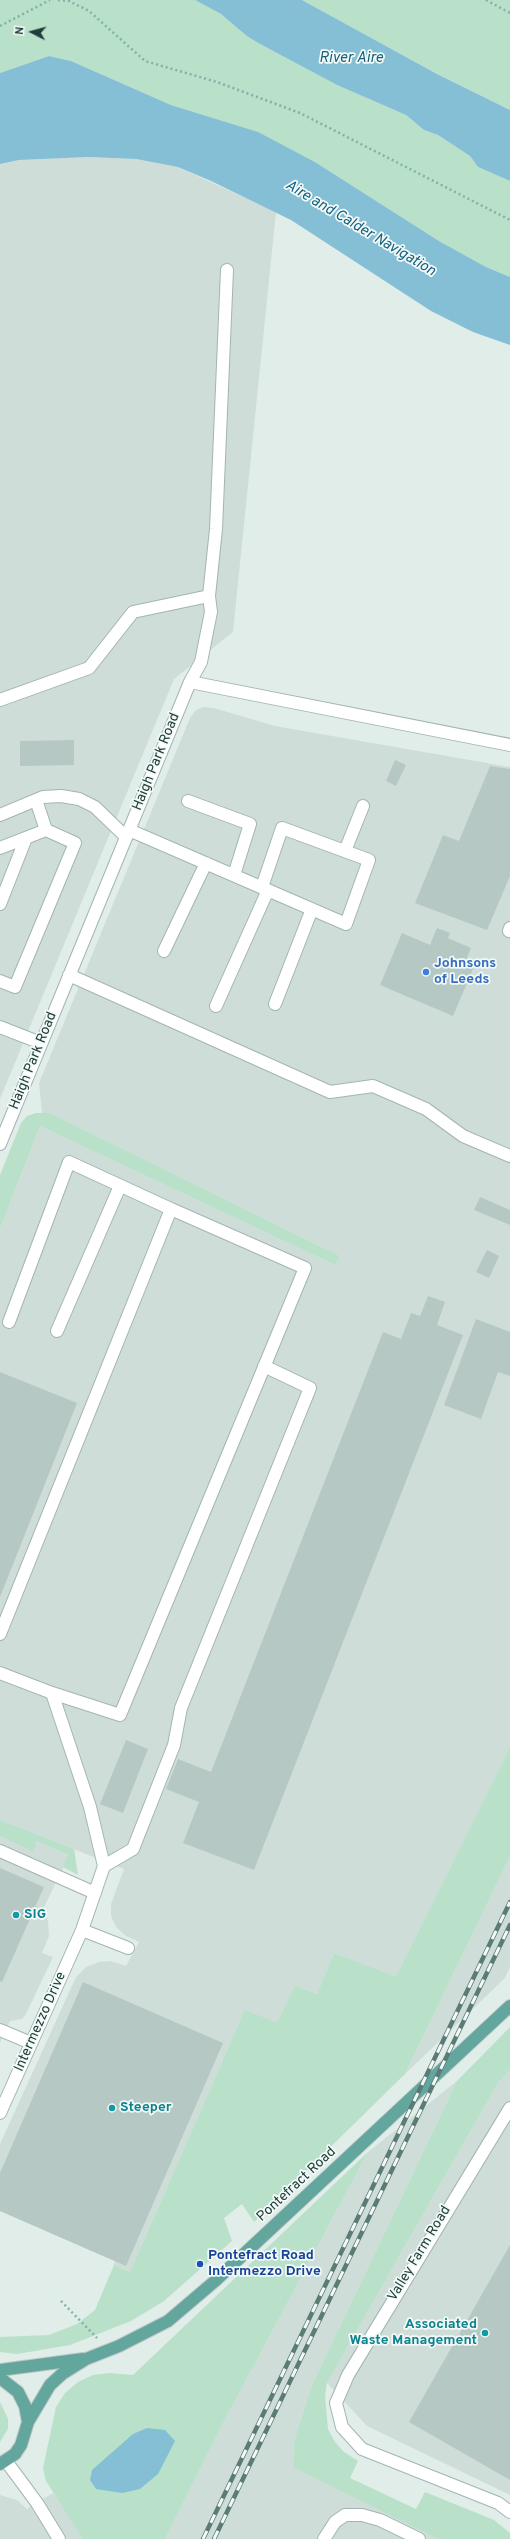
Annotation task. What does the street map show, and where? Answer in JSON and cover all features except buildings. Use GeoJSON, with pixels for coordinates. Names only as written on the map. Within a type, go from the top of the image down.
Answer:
{"type":"FeatureCollection","features":[{"type":"Feature","properties":{"kind":"main road","name":"Pontefract Road"},"geometry":{"type":"LineString","coordinates":[[28,2422],[50,2385],[62,2374],[86,2359],[109,2350],[168,2321],[215,2281],[510,2006]]}},
{"type":"Feature","properties":{"kind":"main road","name":"Pontefract Road"},"geometry":{"type":"LineString","coordinates":[[0,2370],[86,2359]]}},
{"type":"Feature","properties":{"kind":"main road"},"geometry":{"type":"LineString","coordinates":[[0,2378],[18,2392],[26,2406],[28,2422],[22,2445],[3,2463]]}},
{"type":"Feature","properties":{"kind":"street","name":"Haigh Park Road"},"geometry":{"type":"LineString","coordinates":[[0,1144],[190,682],[201,662],[208,635],[211,612],[209,596],[216,529],[227,270]]}},
{"type":"Feature","properties":{"kind":"street"},"geometry":{"type":"LineString","coordinates":[[0,700],[88,668],[134,612],[209,596]]}},
{"type":"Feature","properties":{"kind":"street"},"geometry":{"type":"LineString","coordinates":[[190,682],[510,746]]}},
{"type":"Feature","properties":{"kind":"street"},"geometry":{"type":"LineString","coordinates":[[0,815],[36,800],[61,796],[79,799],[95,807],[128,833],[206,863],[265,888],[346,924],[368,860],[282,828],[265,888],[216,1006]]}},
{"type":"Feature","properties":{"kind":"street"},"geometry":{"type":"LineString","coordinates":[[36,800],[46,830]]}},
{"type":"Feature","properties":{"kind":"street"},"geometry":{"type":"LineString","coordinates":[[188,801],[250,824],[234,875]]}},
{"type":"Feature","properties":{"kind":"street"},"geometry":{"type":"LineString","coordinates":[[345,851],[363,806]]}},
{"type":"Feature","properties":{"kind":"street"},"geometry":{"type":"LineString","coordinates":[[0,848],[46,830],[75,843],[15,987],[0,982]]}},
{"type":"Feature","properties":{"kind":"street"},"geometry":{"type":"LineString","coordinates":[[0,904],[26,838]]}},
{"type":"Feature","properties":{"kind":"street"},"geometry":{"type":"LineString","coordinates":[[164,952],[206,863]]}},
{"type":"Feature","properties":{"kind":"street"},"geometry":{"type":"LineString","coordinates":[[275,1004],[312,909]]}},
{"type":"Feature","properties":{"kind":"street"},"geometry":{"type":"LineString","coordinates":[[69,975],[330,1092],[373,1086],[426,1109],[463,1136],[510,1156]]}},
{"type":"Feature","properties":{"kind":"street"},"geometry":{"type":"LineString","coordinates":[[0,1027],[41,1043]]}},
{"type":"Feature","properties":{"kind":"street"},"geometry":{"type":"LineString","coordinates":[[0,1674],[120,1715],[305,1268],[69,1162],[9,1322]]}},
{"type":"Feature","properties":{"kind":"street"},"geometry":{"type":"LineString","coordinates":[[57,1331],[120,1186]]}},
{"type":"Feature","properties":{"kind":"street"},"geometry":{"type":"LineString","coordinates":[[0,1634],[171,1209]]}},
{"type":"Feature","properties":{"kind":"street"},"geometry":{"type":"LineString","coordinates":[[52,1693],[90,1807],[104,1866],[133,1849],[174,1745],[181,1708],[310,1388],[264,1366]]}},
{"type":"Feature","properties":{"kind":"street"},"geometry":{"type":"LineString","coordinates":[[0,1851],[95,1893]]}},
{"type":"Feature","properties":{"kind":"street","name":"Intermezzo Drive"},"geometry":{"type":"LineString","coordinates":[[0,2113],[82,1930],[104,1866]]}},
{"type":"Feature","properties":{"kind":"street"},"geometry":{"type":"LineString","coordinates":[[82,1930],[128,1948]]}},
{"type":"Feature","properties":{"kind":"street"},"geometry":{"type":"LineString","coordinates":[[0,2030],[31,2043]]}},
{"type":"Feature","properties":{"kind":"street","name":"Valley Farm Road"},"geometry":{"type":"LineString","coordinates":[[510,2108],[348,2375],[336,2403],[342,2427],[362,2449],[498,2503],[510,2512]]}},
{"type":"Feature","properties":{"kind":"street"},"geometry":{"type":"LineString","coordinates":[[3,2463],[37,2503],[59,2539]]}},
{"type":"Feature","properties":{"kind":"street"},"geometry":{"type":"LineString","coordinates":[[324,2539],[335,2522],[346,2515],[362,2514],[380,2520],[419,2539]]}},
{"type":"Feature","properties":{"kind":"path"},"geometry":{"type":"LineString","coordinates":[[0,26],[50,0]]}},
{"type":"Feature","properties":{"kind":"path"},"geometry":{"type":"LineString","coordinates":[[58,0],[69,1],[89,11],[145,61],[217,82],[300,113],[510,220]]}},
{"type":"Feature","properties":{"kind":"path"},"geometry":{"type":"LineString","coordinates":[[486,0],[510,13]]}},
{"type":"Feature","properties":{"kind":"path"},"geometry":{"type":"LineString","coordinates":[[61,2301],[109,2350]]}},
{"type":"Feature","properties":{"kind":"shaded area"},"geometry":{"type":"Polygon","coordinates":[[[88,157],[136,159],[178,167],[276,212],[233,632],[174,679],[0,1099],[0,164],[19,160],[88,157]]]}},
{"type":"Feature","properties":{"kind":"shaded area"},"geometry":{"type":"Polygon","coordinates":[[[204,707],[214,708],[275,726],[510,767],[510,1747],[396,1978],[334,1953],[317,1994],[295,1985],[277,2024],[245,2011],[130,2272],[114,2265],[115,2261],[0,2211],[0,2144],[76,1977],[86,1967],[99,1962],[111,1961],[126,1966],[139,1942],[126,1936],[116,1927],[111,1916],[111,1904],[124,1869],[0,1820],[0,1229],[40,1126],[335,1265],[340,1256],[50,1113],[42,1113],[39,1083],[190,718],[196,710],[204,707]]]}},
{"type":"Feature","properties":{"kind":"shaded area"},"geometry":{"type":"Polygon","coordinates":[[[0,1836],[33,1850],[37,1841],[69,1856],[43,1909],[48,1921],[49,1936],[42,1953],[53,1957],[26,2014],[22,2019],[10,2021],[0,2043],[0,1836]]]}},
{"type":"Feature","properties":{"kind":"shaded area"},"geometry":{"type":"Polygon","coordinates":[[[510,1856],[510,1967],[505,1978],[405,2074],[510,1856]]]}},
{"type":"Feature","properties":{"kind":"shaded area"},"geometry":{"type":"Polygon","coordinates":[[[510,2070],[510,2495],[367,2426],[327,2383],[498,2083],[510,2070]]]}},
{"type":"Feature","properties":{"kind":"shaded area"},"geometry":{"type":"Polygon","coordinates":[[[457,2081],[312,2385],[294,2441],[293,2466],[438,2539],[165,2539],[222,2425],[368,2152],[457,2081]]]}},
{"type":"Feature","properties":{"kind":"shaded area"},"geometry":{"type":"Polygon","coordinates":[[[53,2493],[69,2514],[83,2539],[0,2539],[0,2495],[17,2500],[27,2509],[53,2493]]]}},
{"type":"Feature","properties":{"kind":"green space"},"geometry":{"type":"Polygon","coordinates":[[[0,0],[195,0],[221,14],[260,44],[337,85],[406,115],[424,130],[438,135],[470,156],[478,167],[510,181],[510,277],[486,267],[439,241],[315,162],[257,132],[171,105],[71,61],[49,56],[0,73],[0,0]]]}},
{"type":"Feature","properties":{"kind":"green space"},"geometry":{"type":"Polygon","coordinates":[[[302,0],[510,0],[510,110],[437,74],[302,0]]]}},
{"type":"Feature","properties":{"kind":"green space"},"geometry":{"type":"Polygon","coordinates":[[[36,1113],[50,1113],[340,1256],[335,1265],[40,1126],[0,1229],[0,1175],[21,1123],[27,1116],[36,1113]]]}},
{"type":"Feature","properties":{"kind":"green space"},"geometry":{"type":"Polygon","coordinates":[[[510,1747],[510,1856],[405,2074],[254,2222],[242,2204],[224,2218],[232,2241],[164,2301],[131,2321],[70,2345],[17,2354],[0,2352],[0,2337],[49,2335],[77,2324],[95,2310],[114,2265],[130,2272],[245,2010],[277,2023],[295,1985],[317,1994],[334,1953],[396,1977],[510,1747]]]}},
{"type":"Feature","properties":{"kind":"green space"},"geometry":{"type":"Polygon","coordinates":[[[0,1820],[74,1849],[78,1875],[63,1867],[68,1855],[37,1841],[33,1851],[0,1836],[0,1820]]]}},
{"type":"Feature","properties":{"kind":"green space"},"geometry":{"type":"Polygon","coordinates":[[[510,2027],[510,2070],[498,2083],[327,2383],[325,2396],[328,2429],[335,2442],[344,2452],[358,2461],[350,2478],[416,2509],[425,2492],[494,2520],[510,2533],[510,2539],[438,2539],[293,2467],[294,2441],[312,2385],[457,2081],[510,2027]]]}},
{"type":"Feature","properties":{"kind":"green space"},"geometry":{"type":"Polygon","coordinates":[[[368,2152],[222,2425],[165,2539],[83,2539],[46,2481],[43,2468],[56,2407],[65,2393],[78,2382],[93,2375],[109,2373],[133,2375],[368,2152]]]}},
{"type":"Feature","properties":{"kind":"green space"},"geometry":{"type":"Polygon","coordinates":[[[0,2402],[8,2419],[8,2429],[0,2442],[0,2402]]]}},
{"type":"Feature","properties":{"kind":"water","name":"River Aire"},"geometry":{"type":"Polygon","coordinates":[[[195,0],[302,0],[437,74],[510,110],[510,181],[478,167],[470,156],[438,135],[424,130],[406,115],[337,85],[260,44],[247,36],[221,14],[195,0]]]}},
{"type":"Feature","properties":{"kind":"water","name":"Aire and Calder Navigation"},"geometry":{"type":"Polygon","coordinates":[[[49,56],[71,61],[171,105],[258,132],[315,162],[439,241],[486,267],[510,277],[510,345],[473,332],[431,311],[291,220],[211,181],[178,167],[136,159],[88,157],[19,160],[0,164],[0,73],[49,56]]]}},
{"type":"Feature","properties":{"kind":"water"},"geometry":{"type":"Polygon","coordinates":[[[147,2428],[165,2430],[175,2441],[158,2474],[140,2489],[122,2493],[96,2489],[90,2480],[92,2470],[133,2434],[147,2428]]]}},
{"type":"Feature","properties":{"kind":"railway"},"geometry":{"type":"LineString","coordinates":[[203,2539],[510,1902]]}},
{"type":"Feature","properties":{"kind":"railway"},"geometry":{"type":"LineString","coordinates":[[214,2539],[510,1925]]}},
{"type":"Feature","properties":{"kind":"place","name":"Johnsons of Leeds"},"geometry":{"type":"Point","coordinates":[426,972]}},
{"type":"Feature","properties":{"kind":"place","name":"SIG"},"geometry":{"type":"Point","coordinates":[16,1915]}},
{"type":"Feature","properties":{"kind":"place","name":"Steeper"},"geometry":{"type":"Point","coordinates":[112,2108]}},
{"type":"Feature","properties":{"kind":"place","name":"Pontefract Road Intermezzo Drive"},"geometry":{"type":"Point","coordinates":[200,2264]}},
{"type":"Feature","properties":{"kind":"place","name":"Associated Waste Management"},"geometry":{"type":"Point","coordinates":[485,2333]}}]}
